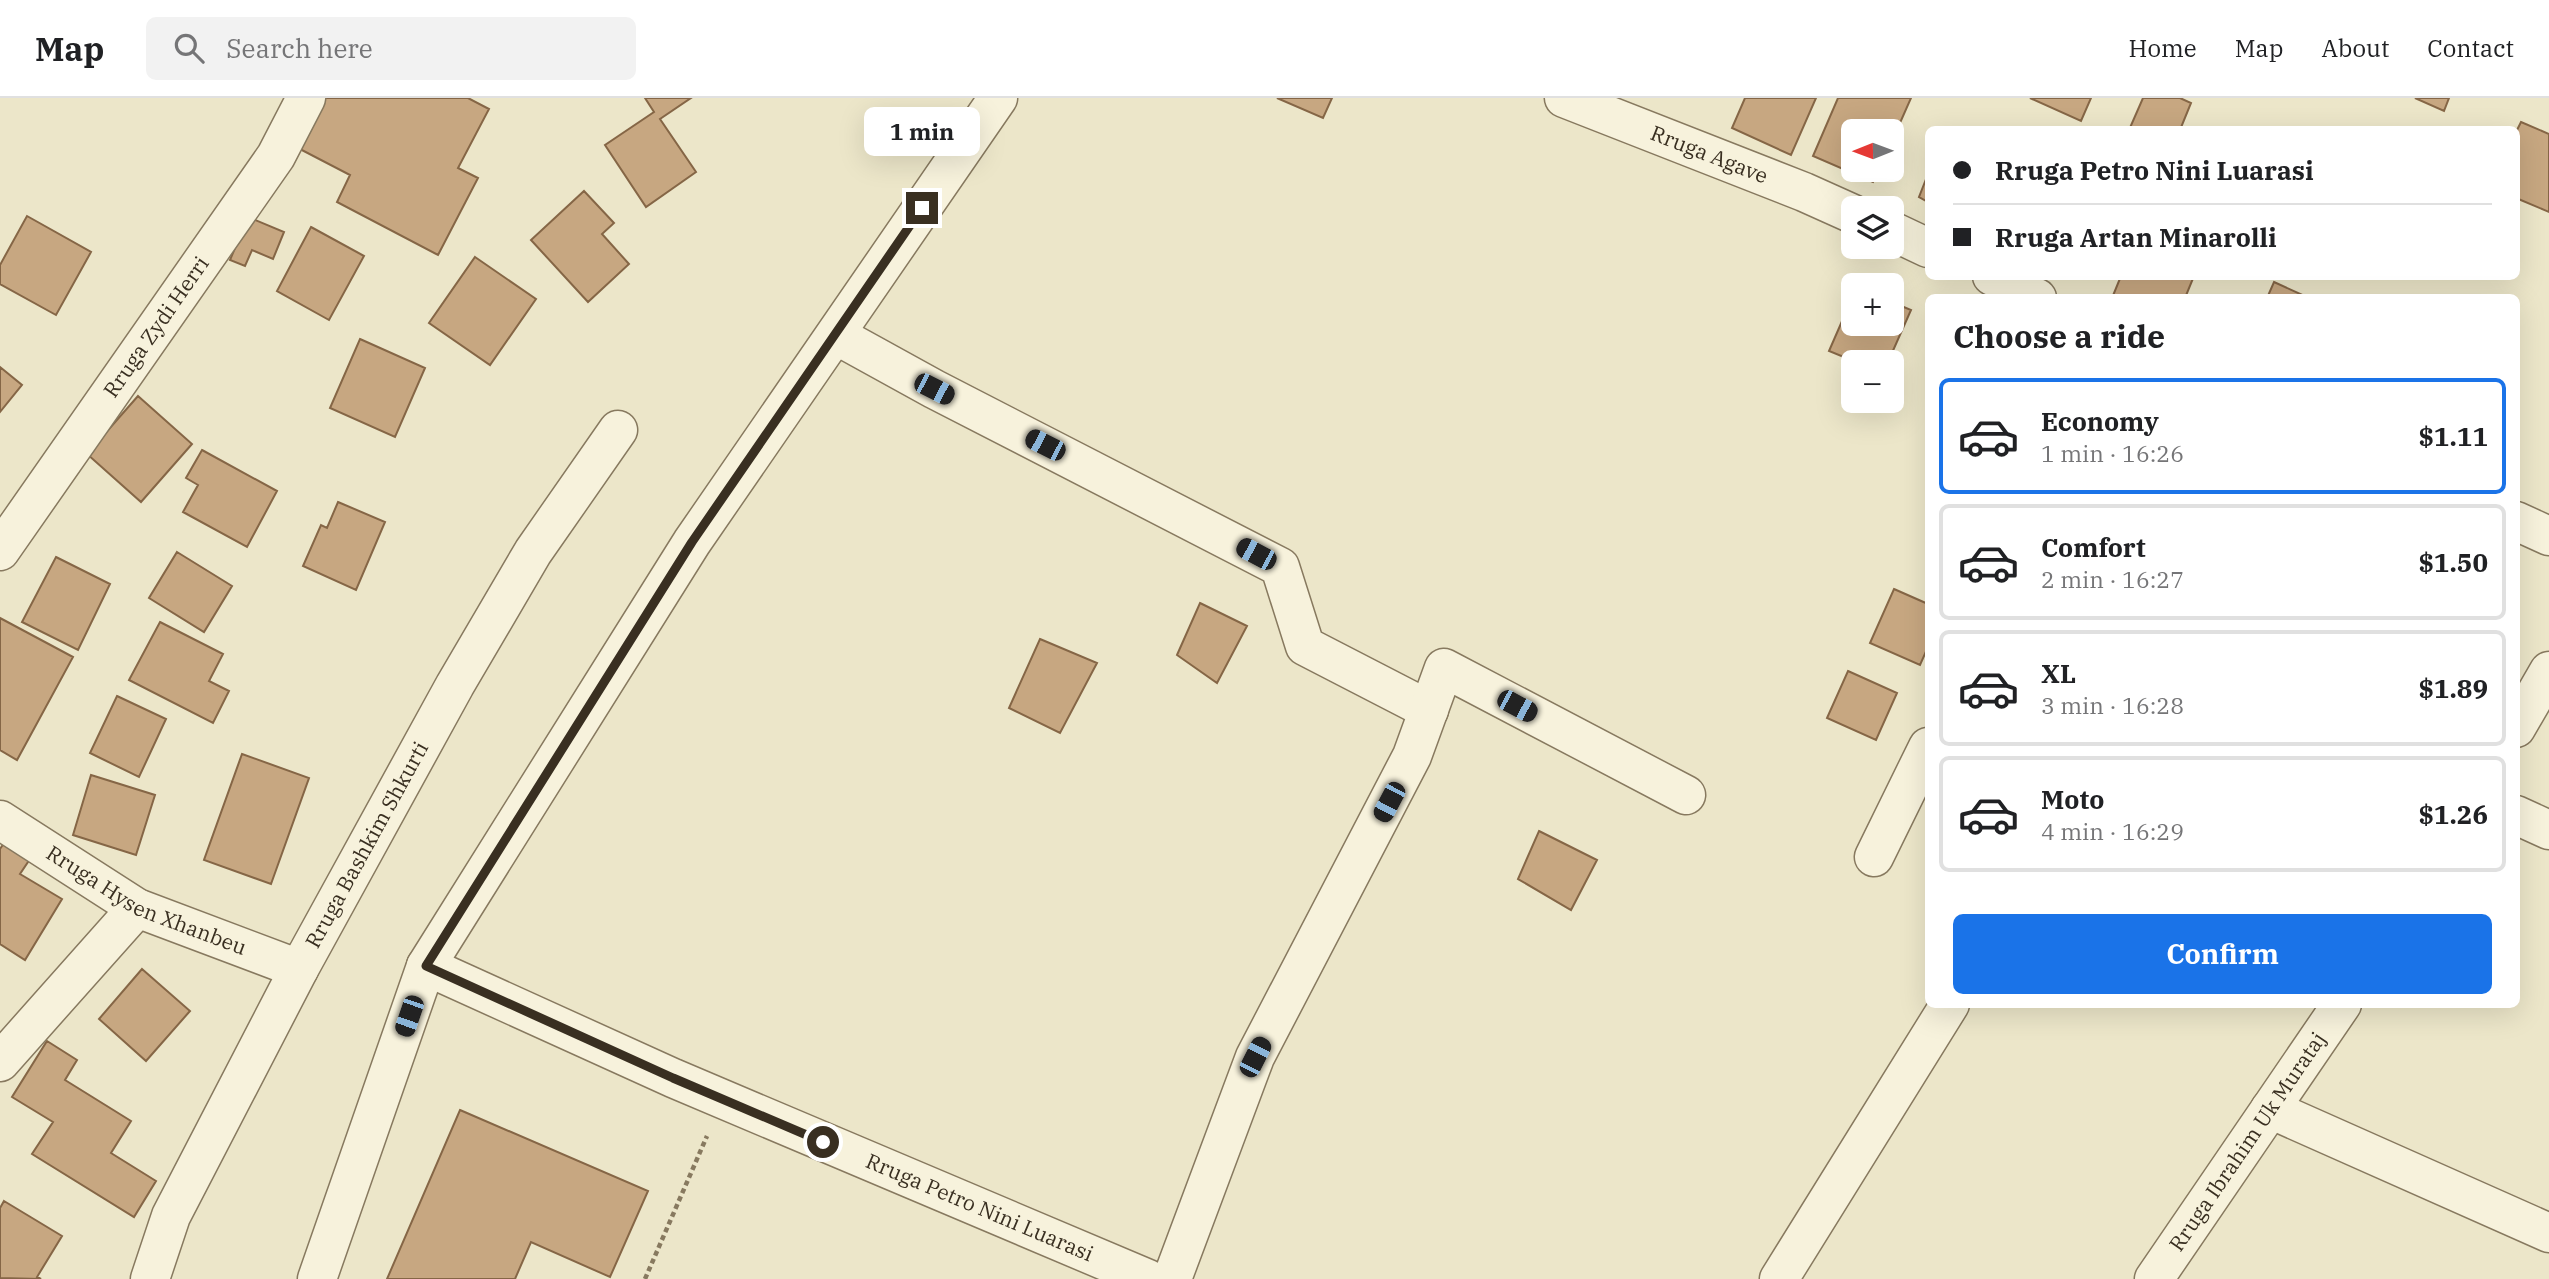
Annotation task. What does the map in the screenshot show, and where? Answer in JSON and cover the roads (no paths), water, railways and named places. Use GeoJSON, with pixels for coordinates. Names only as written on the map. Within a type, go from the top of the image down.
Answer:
{"type":"FeatureCollection","features":[{"type":"Feature","properties":{"kind":"street","name":"Rruga Zydi Herri"},"geometry":{"type":"LineString","coordinates":[[0,551],[276,156],[306,98]]}},
{"type":"Feature","properties":{"kind":"street"},"geometry":{"type":"LineString","coordinates":[[317,1279],[426,966],[692,542],[998,98]]}},
{"type":"Feature","properties":{"kind":"street","name":"Rruga Agave"},"geometry":{"type":"LineString","coordinates":[[1564,98],[1841,209]]}},
{"type":"Feature","properties":{"kind":"street"},"geometry":{"type":"LineString","coordinates":[[1904,237],[1925,247]]}},
{"type":"Feature","properties":{"kind":"street"},"geometry":{"type":"LineString","coordinates":[[2001,280],[2029,294]]}},
{"type":"Feature","properties":{"kind":"street"},"geometry":{"type":"LineString","coordinates":[[836,335],[934,389],[1280,566],[1306,646],[1429,710]]}},
{"type":"Feature","properties":{"kind":"street","name":"Rruga Bashkim Shkurti"},"geometry":{"type":"LineString","coordinates":[[150,1279],[171,1216],[299,969],[455,685],[533,552],[618,430]]}},
{"type":"Feature","properties":{"kind":"street"},"geometry":{"type":"LineString","coordinates":[[2520,523],[2549,536]]}},
{"type":"Feature","properties":{"kind":"street"},"geometry":{"type":"LineString","coordinates":[[1172,1279],[1255,1057],[1412,756],[1444,668],[1686,795]]}},
{"type":"Feature","properties":{"kind":"street"},"geometry":{"type":"LineString","coordinates":[[2520,717],[2549,671]]}},
{"type":"Feature","properties":{"kind":"street"},"geometry":{"type":"LineString","coordinates":[[1874,857],[1925,753]]}},
{"type":"Feature","properties":{"kind":"street"},"geometry":{"type":"LineString","coordinates":[[2520,817],[2549,830]]}},
{"type":"Feature","properties":{"kind":"street","name":"Rruga Hysen Xhanbeu"},"geometry":{"type":"LineString","coordinates":[[0,820],[137,908],[299,969]]}},
{"type":"Feature","properties":{"kind":"street"},"geometry":{"type":"LineString","coordinates":[[0,1062],[137,908]]}},
{"type":"Feature","properties":{"kind":"street","name":"Rruga Petro Nini Luarasi"},"geometry":{"type":"LineString","coordinates":[[426,966],[723,1100],[1148,1279]]}},
{"type":"Feature","properties":{"kind":"street"},"geometry":{"type":"LineString","coordinates":[[1779,1279],[1948,1008]]}},
{"type":"Feature","properties":{"kind":"street","name":"Rruga Ibrahim Uk Murataj"},"geometry":{"type":"LineString","coordinates":[[2154,1279],[2339,1008]]}},
{"type":"Feature","properties":{"kind":"street"},"geometry":{"type":"LineString","coordinates":[[2270,1109],[2549,1233]]}}]}
